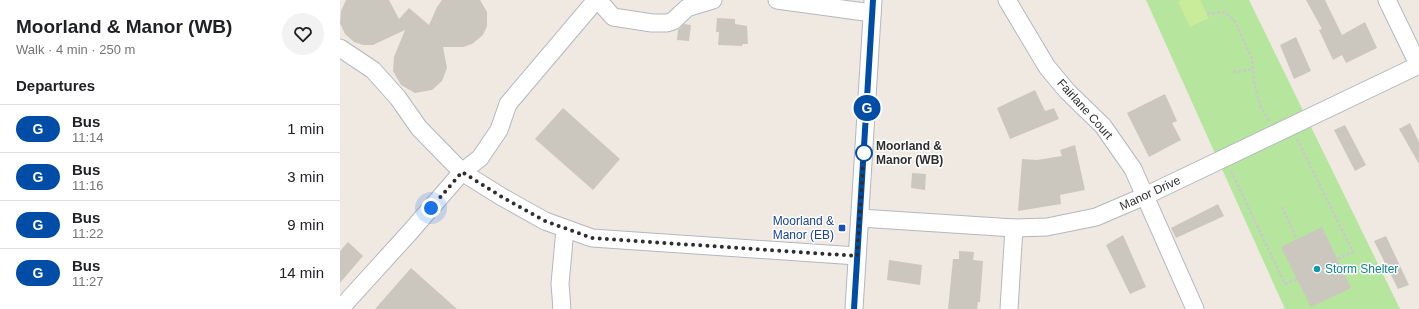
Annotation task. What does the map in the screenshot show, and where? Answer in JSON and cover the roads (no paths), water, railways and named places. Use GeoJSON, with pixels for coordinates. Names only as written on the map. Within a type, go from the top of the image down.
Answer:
{"type":"FeatureCollection","features":[{"type":"Feature","properties":{"kind":"street"},"geometry":{"type":"LineString","coordinates":[[340,309],[462,172],[480,158],[499,130],[508,104],[597,0],[613,17],[652,23],[667,23],[673,21],[687,8],[713,0]]}},
{"type":"Feature","properties":{"kind":"street"},"geometry":{"type":"LineString","coordinates":[[777,0],[873,7],[854,309]]}},
{"type":"Feature","properties":{"kind":"street","name":"Fairlane Court"},"geometry":{"type":"LineString","coordinates":[[1007,0],[1047,67],[1067,91],[1103,126],[1133,169],[1195,309]]}},
{"type":"Feature","properties":{"kind":"street"},"geometry":{"type":"LineString","coordinates":[[1387,0],[1419,66]]}},
{"type":"Feature","properties":{"kind":"street"},"geometry":{"type":"LineString","coordinates":[[340,48],[373,70],[398,98],[419,128],[462,172],[545,221],[592,238],[857,256]]}},
{"type":"Feature","properties":{"kind":"street","name":"Manor Drive"},"geometry":{"type":"LineString","coordinates":[[860,218],[1014,228],[1047,227],[1096,217],[1145,196],[1419,66]]}},
{"type":"Feature","properties":{"kind":"street"},"geometry":{"type":"LineString","coordinates":[[1009,309],[1014,228]]}},
{"type":"Feature","properties":{"kind":"street"},"geometry":{"type":"LineString","coordinates":[[562,309],[560,284],[565,229]]}},
{"type":"Feature","properties":{"kind":"place","name":"Moorland & Manor (WB)"},"geometry":{"type":"Point","coordinates":[864,153]}},
{"type":"Feature","properties":{"kind":"place","name":"Moorland & Manor (EB)"},"geometry":{"type":"Point","coordinates":[842,228]}},
{"type":"Feature","properties":{"kind":"place","name":"Storm Shelter"},"geometry":{"type":"Point","coordinates":[1317,269]}}]}
